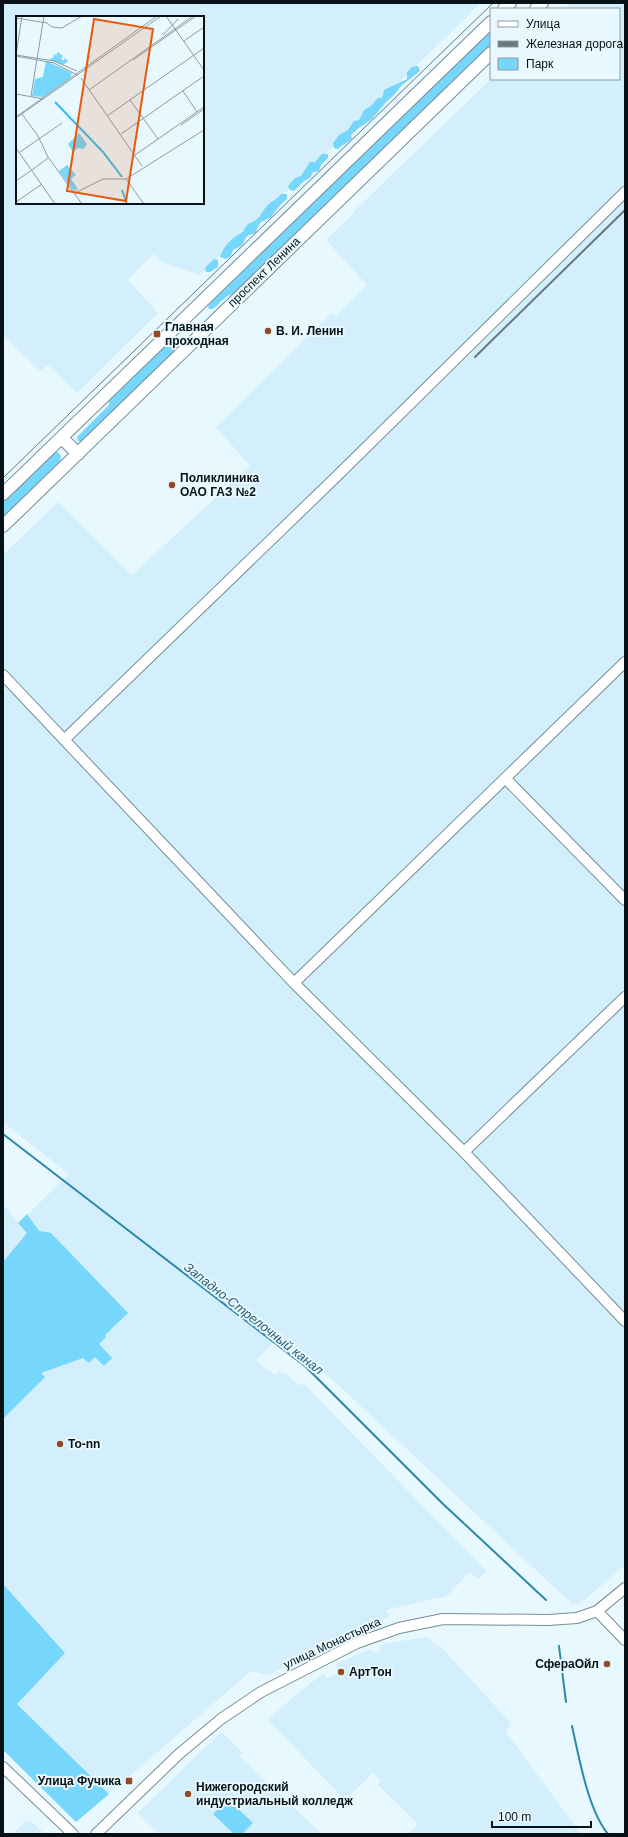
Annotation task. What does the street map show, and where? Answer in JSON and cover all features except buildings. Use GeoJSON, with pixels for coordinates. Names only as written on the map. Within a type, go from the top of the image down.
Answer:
{"type":"FeatureCollection","features":[{"type":"Feature","properties":{"kind":"main road","name":"проспект Ленина"},"geometry":{"type":"LineString","coordinates":[[3,494],[490,23]]}},
{"type":"Feature","properties":{"kind":"main road","name":"проспект Ленина"},"geometry":{"type":"LineString","coordinates":[[3,526],[490,54]]}},
{"type":"Feature","properties":{"kind":"main road"},"geometry":{"type":"LineString","coordinates":[[191,313],[204,331]]}},
{"type":"Feature","properties":{"kind":"main road"},"geometry":{"type":"LineString","coordinates":[[62,438],[78,454]]}},
{"type":"Feature","properties":{"kind":"street"},"geometry":{"type":"LineString","coordinates":[[65,739],[332,482],[625,192]]}},
{"type":"Feature","properties":{"kind":"street"},"geometry":{"type":"LineString","coordinates":[[294,983],[625,662]]}},
{"type":"Feature","properties":{"kind":"street"},"geometry":{"type":"LineString","coordinates":[[3,675],[294,983],[464,1152],[625,1321]]}},
{"type":"Feature","properties":{"kind":"street"},"geometry":{"type":"LineString","coordinates":[[505,778],[625,900]]}},
{"type":"Feature","properties":{"kind":"street"},"geometry":{"type":"LineString","coordinates":[[464,1152],[625,997]]}},
{"type":"Feature","properties":{"kind":"street","name":"улица Монастырка"},"geometry":{"type":"LineString","coordinates":[[96,1834],[179,1754],[221,1719],[261,1692],[357,1643],[399,1628],[443,1619],[483,1618],[548,1620],[577,1618],[597,1611],[625,1588]]}},
{"type":"Feature","properties":{"kind":"street"},"geometry":{"type":"LineString","coordinates":[[597,1611],[625,1640]]}},
{"type":"Feature","properties":{"kind":"street"},"geometry":{"type":"LineString","coordinates":[[3,1768],[73,1834]]}},
{"type":"Feature","properties":{"kind":"shaded area"},"geometry":{"type":"Polygon","coordinates":[[[3,3],[481,3],[200,275],[163,263],[154,254],[140,267],[128,280],[158,313],[77,393],[48,365],[40,371],[3,335],[3,3]]]}},
{"type":"Feature","properties":{"kind":"shaded area"},"geometry":{"type":"Polygon","coordinates":[[[570,3],[625,3],[625,1565],[580,1604],[572,1604],[333,1380],[278,1337],[256,1361],[275,1375],[279,1371],[288,1375],[299,1386],[303,1383],[486,1571],[478,1579],[470,1572],[447,1596],[385,1610],[390,1616],[268,1675],[251,1671],[109,1794],[17,1703],[65,1653],[3,1584],[3,1204],[19,1223],[69,1174],[3,1122],[3,555],[58,502],[132,575],[250,466],[216,427],[332,313],[336,316],[367,285],[326,240],[354,213],[355,210],[490,80],[620,80],[620,8],[565,8],[570,3]]]}},
{"type":"Feature","properties":{"kind":"shaded area"},"geometry":{"type":"Polygon","coordinates":[[[427,1637],[438,1647],[440,1646],[511,1723],[506,1732],[581,1834],[408,1834],[418,1824],[378,1785],[381,1781],[373,1773],[345,1800],[268,1720],[294,1696],[324,1673],[327,1678],[339,1673],[336,1664],[370,1649],[375,1653],[380,1651],[380,1646],[387,1643],[427,1637]]]}},
{"type":"Feature","properties":{"kind":"shaded area"},"geometry":{"type":"Polygon","coordinates":[[[222,1732],[243,1753],[240,1757],[322,1834],[159,1834],[138,1813],[222,1732]]]}},
{"type":"Feature","properties":{"kind":"shaded area"},"geometry":{"type":"Polygon","coordinates":[[[31,1821],[45,1834],[12,1834],[25,1822],[31,1821]]]}},
{"type":"Feature","properties":{"kind":"green space"},"geometry":{"type":"Polygon","coordinates":[[[490,31],[490,50],[237,293],[227,296],[213,309],[209,309],[208,307],[210,303],[490,31]]]}},
{"type":"Feature","properties":{"kind":"green space"},"geometry":{"type":"Polygon","coordinates":[[[418,66],[420,71],[402,85],[371,120],[351,135],[352,139],[349,142],[338,149],[334,148],[333,143],[339,135],[348,130],[354,121],[359,120],[364,110],[371,106],[378,98],[382,98],[384,90],[407,79],[407,72],[412,67],[418,66]]]}},
{"type":"Feature","properties":{"kind":"green space"},"geometry":{"type":"Polygon","coordinates":[[[322,154],[328,154],[328,158],[321,165],[319,171],[313,172],[310,178],[304,181],[294,191],[290,190],[288,186],[295,178],[301,176],[310,162],[315,162],[322,154]]]}},
{"type":"Feature","properties":{"kind":"green space"},"geometry":{"type":"Polygon","coordinates":[[[281,194],[287,194],[287,199],[271,217],[261,222],[256,233],[247,236],[242,245],[233,250],[231,256],[226,259],[220,257],[223,249],[229,242],[243,232],[248,225],[255,221],[269,204],[281,194]]]}},
{"type":"Feature","properties":{"kind":"green space"},"geometry":{"type":"Polygon","coordinates":[[[214,259],[218,260],[218,267],[210,272],[206,272],[205,268],[214,259]]]}},
{"type":"Feature","properties":{"kind":"green space"},"geometry":{"type":"Polygon","coordinates":[[[175,336],[184,345],[82,442],[78,441],[77,437],[109,405],[109,399],[175,336]]]}},
{"type":"Feature","properties":{"kind":"green space"},"geometry":{"type":"Polygon","coordinates":[[[58,452],[61,456],[60,461],[3,517],[3,501],[52,454],[58,452]]]}},
{"type":"Feature","properties":{"kind":"green space"},"geometry":{"type":"Polygon","coordinates":[[[27,1214],[39,1231],[51,1233],[128,1313],[105,1335],[106,1337],[99,1344],[112,1358],[104,1366],[95,1357],[89,1363],[83,1358],[41,1373],[45,1377],[3,1419],[3,1262],[27,1233],[18,1223],[27,1214]]]}},
{"type":"Feature","properties":{"kind":"green space"},"geometry":{"type":"Polygon","coordinates":[[[3,1584],[65,1653],[17,1704],[109,1794],[76,1822],[3,1750],[3,1584]]]}},
{"type":"Feature","properties":{"kind":"green space"},"geometry":{"type":"Polygon","coordinates":[[[228,1799],[253,1823],[242,1834],[234,1834],[213,1814],[228,1799]]]}},
{"type":"Feature","properties":{"kind":"waterway","name":"Западно-Стрелочный канал"},"geometry":{"type":"LineString","coordinates":[[3,1134],[306,1367],[442,1503],[546,1600]]}},
{"type":"Feature","properties":{"kind":"waterway","name":"Западно-Стрелочный канал"},"geometry":{"type":"LineString","coordinates":[[559,1646],[566,1702]]}},
{"type":"Feature","properties":{"kind":"waterway","name":"Западно-Стрелочный канал"},"geometry":{"type":"LineString","coordinates":[[572,1726],[585,1783],[595,1811],[608,1834]]}},
{"type":"Feature","properties":{"kind":"tram line"},"geometry":{"type":"LineString","coordinates":[[3,478],[493,3]]}},
{"type":"Feature","properties":{"kind":"railway"},"geometry":{"type":"LineString","coordinates":[[475,357],[625,210]]}},
{"type":"Feature","properties":{"kind":"place","name":"В. И. Ленин"},"geometry":{"type":"Point","coordinates":[268,331]}},
{"type":"Feature","properties":{"kind":"place","name":"Главная проходная"},"geometry":{"type":"Point","coordinates":[157,334]}},
{"type":"Feature","properties":{"kind":"place","name":"Поликлиника ОАО ГАЗ №2"},"geometry":{"type":"Point","coordinates":[172,485]}},
{"type":"Feature","properties":{"kind":"place","name":"To-nn"},"geometry":{"type":"Point","coordinates":[60,1444]}},
{"type":"Feature","properties":{"kind":"place","name":"СфераОйл"},"geometry":{"type":"Point","coordinates":[607,1664]}},
{"type":"Feature","properties":{"kind":"place","name":"АртТон"},"geometry":{"type":"Point","coordinates":[341,1672]}},
{"type":"Feature","properties":{"kind":"place","name":"Улица Фучика"},"geometry":{"type":"Point","coordinates":[129,1781]}},
{"type":"Feature","properties":{"kind":"place","name":"Нижегородский индустриальный колледж"},"geometry":{"type":"Point","coordinates":[188,1794]}}]}
